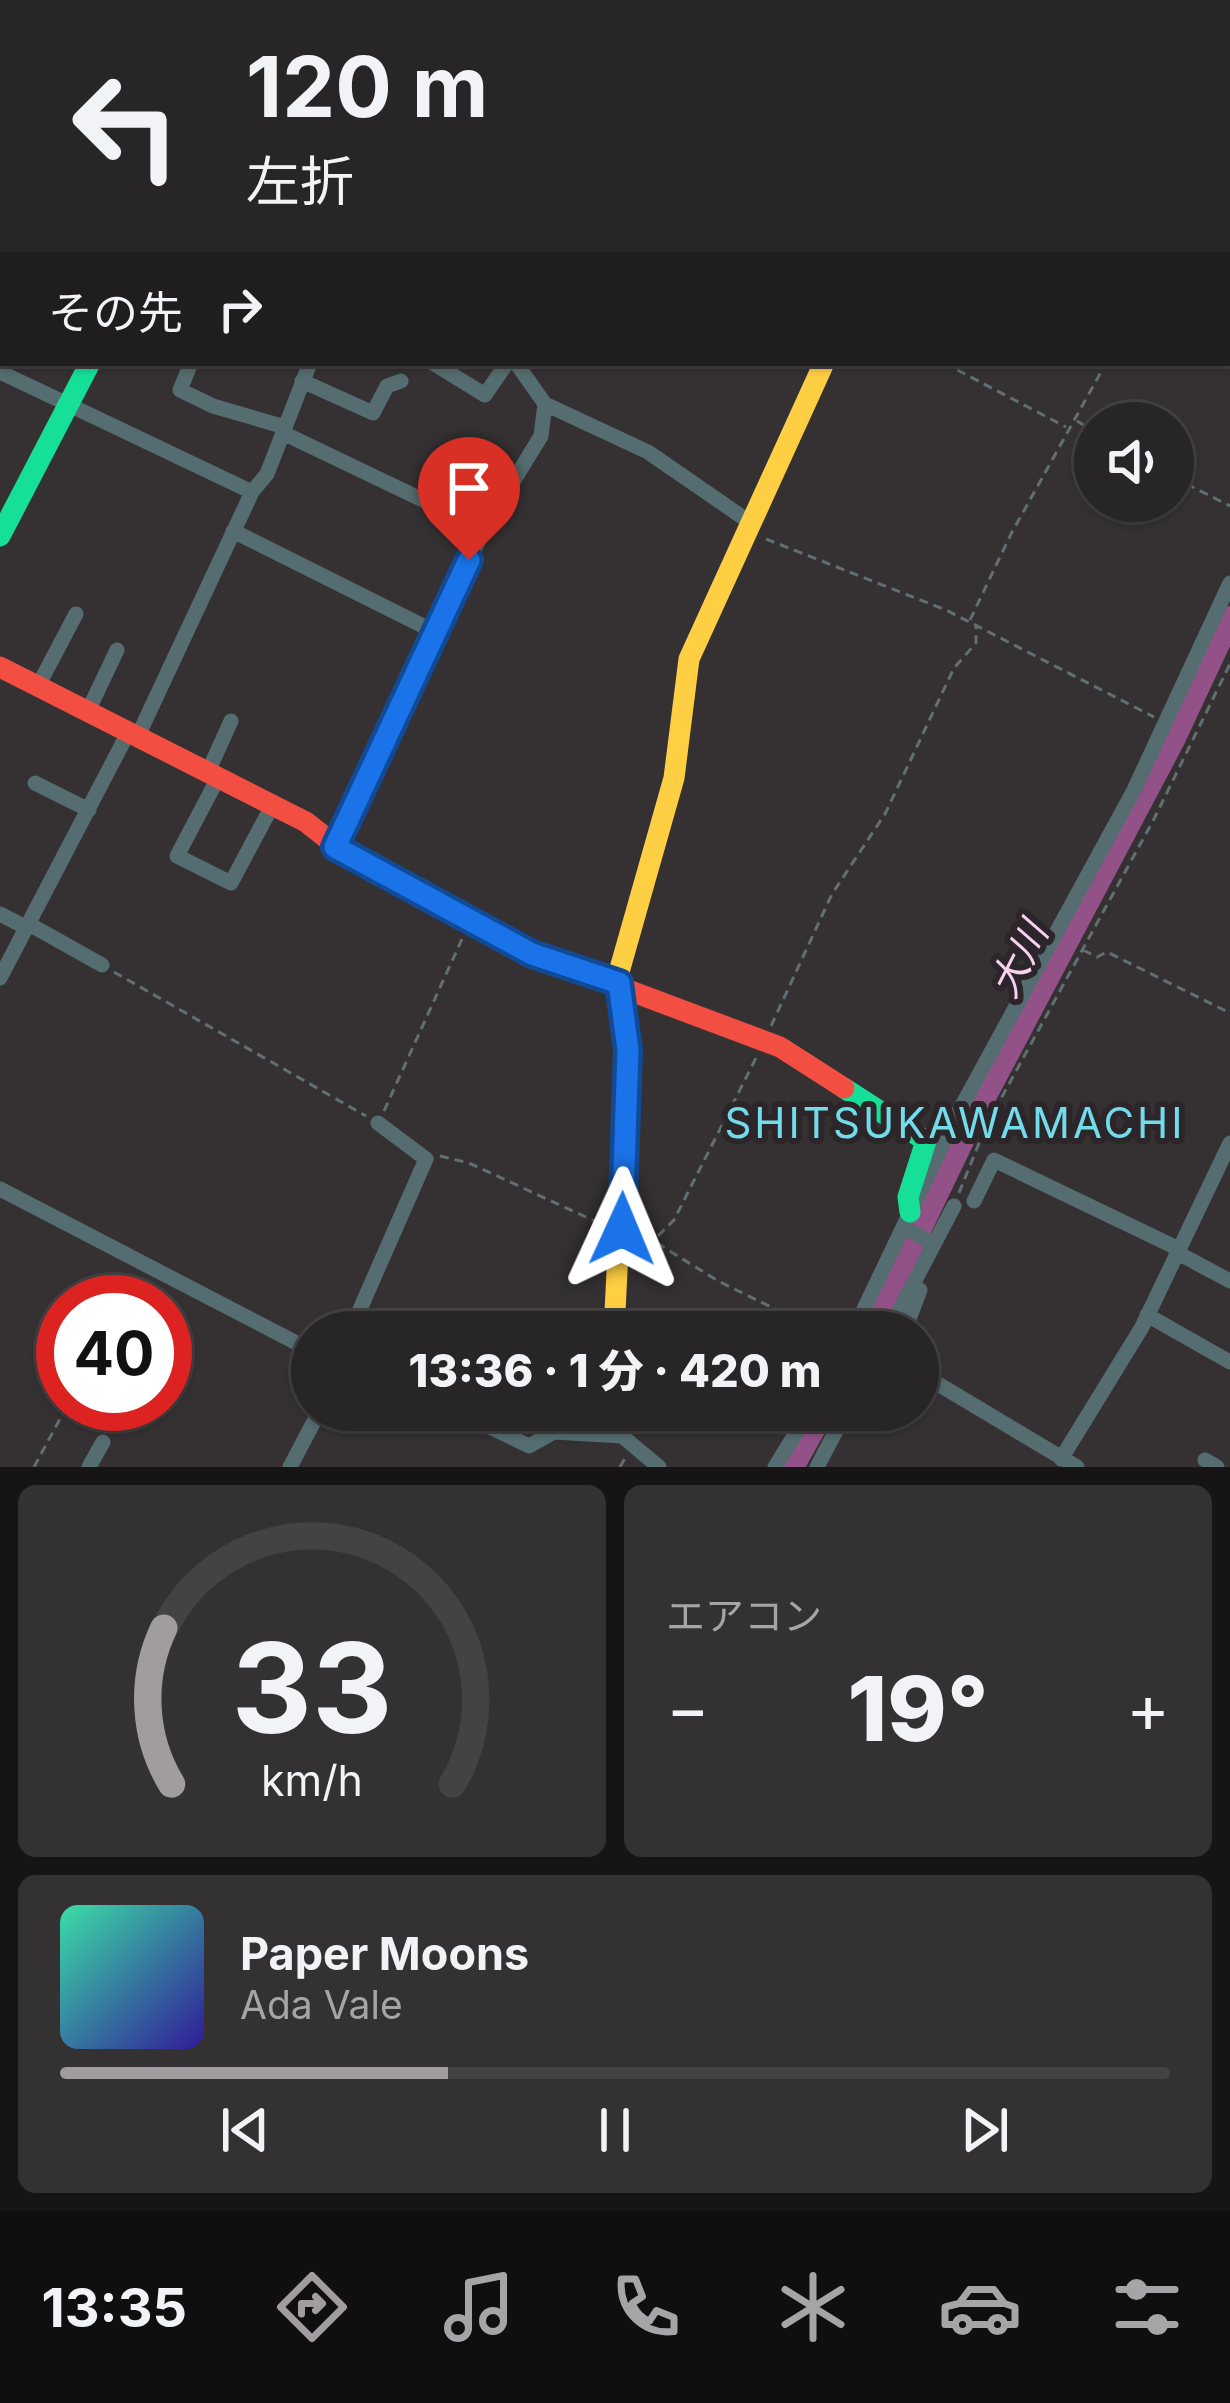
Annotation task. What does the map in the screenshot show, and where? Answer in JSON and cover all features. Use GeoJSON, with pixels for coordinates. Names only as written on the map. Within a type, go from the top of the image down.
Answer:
{"type":"FeatureCollection","features":[{"type":"Feature","properties":{"kind":"street"},"geometry":{"type":"LineString","coordinates":[[0,536],[89,366]]}},
{"type":"Feature","properties":{"kind":"street"},"geometry":{"type":"LineString","coordinates":[[189,366],[180,390],[284,430],[424,501]]}},
{"type":"Feature","properties":{"kind":"street"},"geometry":{"type":"LineString","coordinates":[[0,978],[133,736],[252,491],[267,473],[309,366]]}},
{"type":"Feature","properties":{"kind":"street"},"geometry":{"type":"LineString","coordinates":[[438,366],[484,395],[508,366]]}},
{"type":"Feature","properties":{"kind":"street"},"geometry":{"type":"LineString","coordinates":[[513,366],[545,404],[648,452],[749,528]]}},
{"type":"Feature","properties":{"kind":"street"},"geometry":{"type":"LineString","coordinates":[[616,1311],[628,1050],[619,983],[679,758],[685,674],[823,366]]}},
{"type":"Feature","properties":{"kind":"street"},"geometry":{"type":"LineString","coordinates":[[0,372],[252,491]]}},
{"type":"Feature","properties":{"kind":"street"},"geometry":{"type":"LineString","coordinates":[[302,381],[373,413],[387,386],[401,381]]}},
{"type":"Feature","properties":{"kind":"street"},"geometry":{"type":"LineString","coordinates":[[335,847],[484,530],[541,436],[545,404]]}},
{"type":"Feature","properties":{"kind":"street"},"geometry":{"type":"LineString","coordinates":[[233,531],[437,633]]}},
{"type":"Feature","properties":{"kind":"street"},"geometry":{"type":"LineString","coordinates":[[863,1311],[953,1122],[1133,790],[1230,583]]}},
{"type":"Feature","properties":{"kind":"street"},"geometry":{"type":"LineString","coordinates":[[38,686],[76,614]]}},
{"type":"Feature","properties":{"kind":"street"},"geometry":{"type":"LineString","coordinates":[[88,711],[117,650]]}},
{"type":"Feature","properties":{"kind":"street"},"geometry":{"type":"LineString","coordinates":[[0,667],[320,831],[335,847],[532,954],[765,1041],[926,1141]]}},
{"type":"Feature","properties":{"kind":"street"},"geometry":{"type":"LineString","coordinates":[[231,721],[177,856],[231,883],[272,806]]}},
{"type":"Feature","properties":{"kind":"street"},"geometry":{"type":"LineString","coordinates":[[35,783],[89,810]]}},
{"type":"Feature","properties":{"kind":"street"},"geometry":{"type":"LineString","coordinates":[[0,914],[102,965]]}},
{"type":"Feature","properties":{"kind":"street"},"geometry":{"type":"LineString","coordinates":[[930,1247],[906,1222],[908,1197],[926,1141],[953,1122]]}},
{"type":"Feature","properties":{"kind":"street"},"geometry":{"type":"LineString","coordinates":[[359,1311],[426,1155],[378,1123]]}},
{"type":"Feature","properties":{"kind":"street"},"geometry":{"type":"LineString","coordinates":[[939,1385],[1066,1463],[1147,1316],[1230,1143]]}},
{"type":"Feature","properties":{"kind":"street"},"geometry":{"type":"LineString","coordinates":[[974,1202],[994,1160],[1230,1281]]}},
{"type":"Feature","properties":{"kind":"street"},"geometry":{"type":"LineString","coordinates":[[0,1190],[291,1340]]}},
{"type":"Feature","properties":{"kind":"street"},"geometry":{"type":"LineString","coordinates":[[898,1311],[954,1206]]}},
{"type":"Feature","properties":{"kind":"street"},"geometry":{"type":"LineString","coordinates":[[910,1311],[930,1247]]}},
{"type":"Feature","properties":{"kind":"street"},"geometry":{"type":"LineString","coordinates":[[1147,1316],[1230,1362]]}},
{"type":"Feature","properties":{"kind":"street"},"geometry":{"type":"LineString","coordinates":[[290,1467],[309,1431]]}},
{"type":"Feature","properties":{"kind":"street"},"geometry":{"type":"LineString","coordinates":[[498,1431],[529,1446],[554,1432],[622,1436],[659,1467]]}},
{"type":"Feature","properties":{"kind":"street"},"geometry":{"type":"LineString","coordinates":[[621,1431],[622,1436]]}},
{"type":"Feature","properties":{"kind":"street"},"geometry":{"type":"LineString","coordinates":[[782,1465],[799,1431]]}},
{"type":"Feature","properties":{"kind":"street"},"geometry":{"type":"LineString","coordinates":[[817,1467],[836,1431]]}},
{"type":"Feature","properties":{"kind":"street"},"geometry":{"type":"LineString","coordinates":[[89,1467],[103,1442]]}},
{"type":"Feature","properties":{"kind":"path"},"geometry":{"type":"LineString","coordinates":[[950,366],[1067,428]]}},
{"type":"Feature","properties":{"kind":"path"},"geometry":{"type":"LineString","coordinates":[[1086,402],[1104,366]]}},
{"type":"Feature","properties":{"kind":"path"},"geometry":{"type":"LineString","coordinates":[[969,621],[1067,428],[1074,423]]}},
{"type":"Feature","properties":{"kind":"path"},"geometry":{"type":"LineString","coordinates":[[1194,488],[1230,506]]}},
{"type":"Feature","properties":{"kind":"path"},"geometry":{"type":"LineString","coordinates":[[424,501],[484,530]]}},
{"type":"Feature","properties":{"kind":"path"},"geometry":{"type":"LineString","coordinates":[[749,528],[969,621],[1156,717],[1156,724]]}},
{"type":"Feature","properties":{"kind":"path"},"geometry":{"type":"LineString","coordinates":[[426,1155],[457,1158],[644,1250],[655,1242],[674,1220],[765,1041],[832,894],[885,814],[954,668],[980,637],[976,627]]}},
{"type":"Feature","properties":{"kind":"path"},"geometry":{"type":"LineString","coordinates":[[954,1206],[986,1126],[1230,664]]}},
{"type":"Feature","properties":{"kind":"path"},"geometry":{"type":"LineString","coordinates":[[102,965],[378,1123],[469,922]]}},
{"type":"Feature","properties":{"kind":"path"},"geometry":{"type":"LineString","coordinates":[[1083,950],[1097,957],[1107,952],[1230,1012]]}},
{"type":"Feature","properties":{"kind":"path"},"geometry":{"type":"LineString","coordinates":[[655,1242],[779,1311]]}},
{"type":"Feature","properties":{"kind":"path"},"geometry":{"type":"LineString","coordinates":[[135,1275],[143,1260]]}},
{"type":"Feature","properties":{"kind":"path"},"geometry":{"type":"LineString","coordinates":[[34,1467],[53,1431]]}},
{"type":"Feature","properties":{"kind":"waterway","name":"大川"},"geometry":{"type":"LineString","coordinates":[[880,1311],[972,1120],[1173,740],[1230,618]]}},
{"type":"Feature","properties":{"kind":"waterway","name":"大川"},"geometry":{"type":"LineString","coordinates":[[792,1467],[812,1431]]}},
{"type":"Feature","properties":{"kind":"traffic: fast"},"geometry":{"type":"LineString","coordinates":[[0,536],[88,366]]}},
{"type":"Feature","properties":{"kind":"traffic: fast"},"geometry":{"type":"LineString","coordinates":[[844,1088],[926,1141],[908,1197],[910,1212]]}},
{"type":"Feature","properties":{"kind":"traffic: slow"},"geometry":{"type":"LineString","coordinates":[[615,1311],[628,1050],[619,972],[674,778],[689,659],[823,366]]}},
{"type":"Feature","properties":{"kind":"traffic: jam"},"geometry":{"type":"LineString","coordinates":[[0,667],[306,822],[354,860],[532,954],[780,1047],[844,1088]]}},
{"type":"Feature","properties":{"kind":"district","name":"SHITSUKAWAMACHI"},"geometry":{"type":"Point","coordinates":[955,1122]}},
{"type":"Feature","properties":{"kind":"route"},"geometry":{"type":"LineString","coordinates":[[469,560],[335,847],[532,954],[619,983],[628,1050],[622,1229]]}}]}
